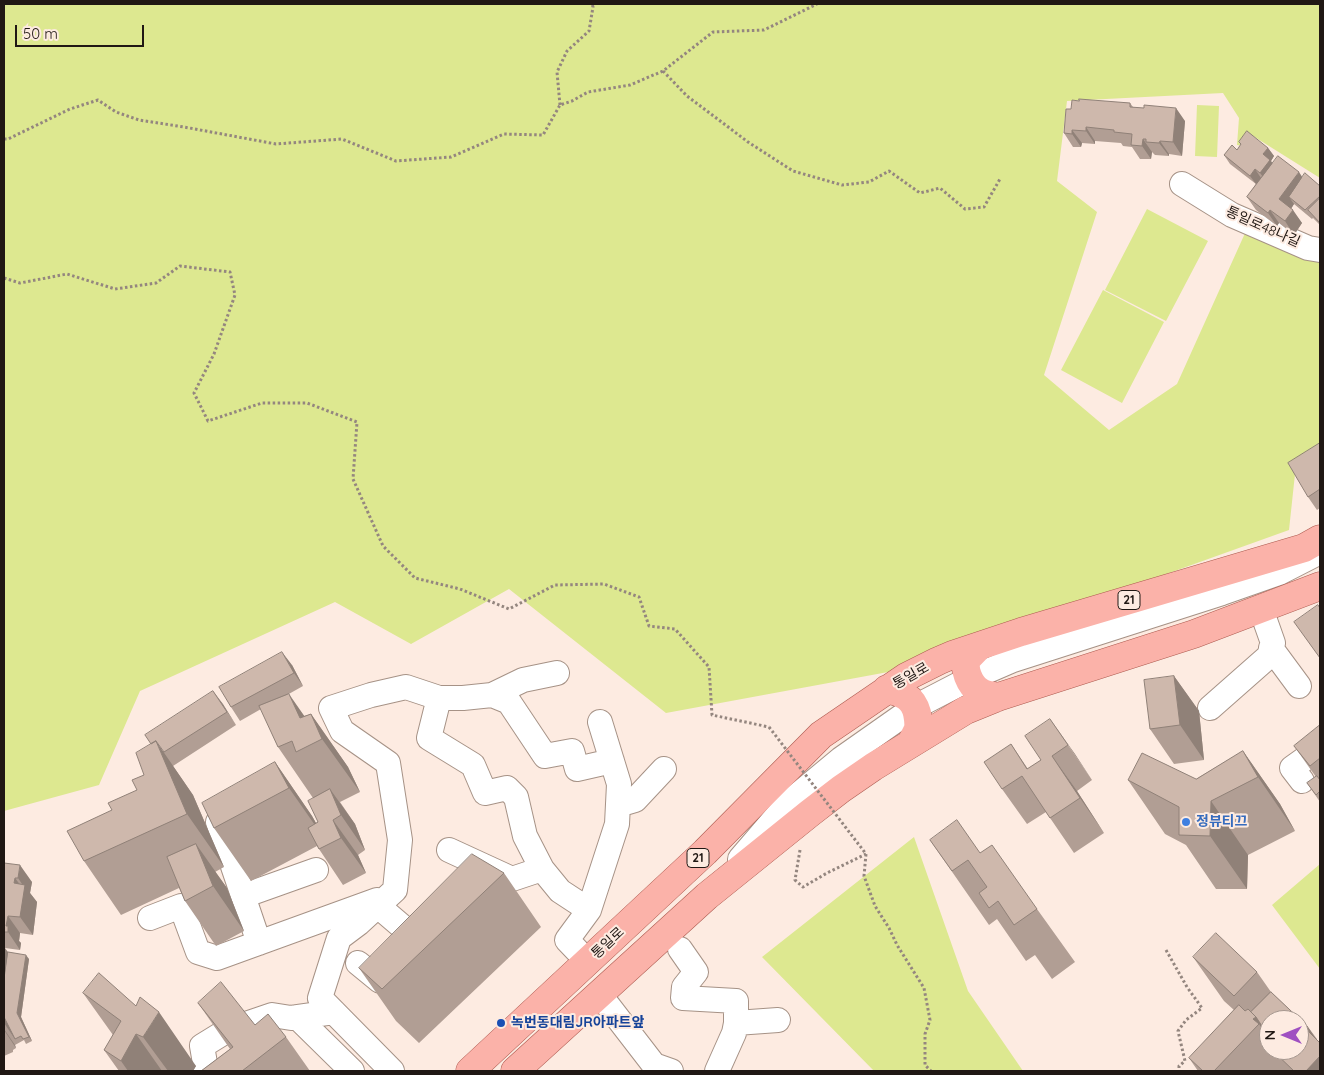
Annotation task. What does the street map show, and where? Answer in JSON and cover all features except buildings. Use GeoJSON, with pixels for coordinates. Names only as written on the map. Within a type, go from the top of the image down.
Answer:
{"type":"FeatureCollection","features":[{"type":"Feature","properties":{"kind":"main road","name":"통일로"},"geometry":{"type":"LineString","coordinates":[[470,1071],[588,962],[726,830],[820,735],[906,677],[938,661],[979,646],[1304,548],[1320,539]]}},
{"type":"Feature","properties":{"kind":"main road"},"geometry":{"type":"LineString","coordinates":[[515,1071],[707,896],[841,789],[911,743],[966,710],[998,697],[1194,634],[1320,586]]}},
{"type":"Feature","properties":{"kind":"main road"},"geometry":{"type":"LineString","coordinates":[[979,646],[967,659],[966,667],[969,679],[976,690],[998,697]]}},
{"type":"Feature","properties":{"kind":"main road"},"geometry":{"type":"LineString","coordinates":[[887,689],[908,697],[915,707],[918,727],[911,743]]}},
{"type":"Feature","properties":{"kind":"street","name":"통일로48나길"},"geometry":{"type":"LineString","coordinates":[[1182,184],[1232,216],[1308,248],[1320,250]]}},
{"type":"Feature","properties":{"kind":"street"},"geometry":{"type":"LineString","coordinates":[[707,896],[788,803],[841,759],[915,707],[969,679],[1013,660],[1279,573],[1320,552]]}},
{"type":"Feature","properties":{"kind":"street"},"geometry":{"type":"LineString","coordinates":[[1155,614],[1272,557]]}},
{"type":"Feature","properties":{"kind":"street"},"geometry":{"type":"LineString","coordinates":[[1210,708],[1269,656],[1273,643],[1262,609]]}},
{"type":"Feature","properties":{"kind":"street"},"geometry":{"type":"LineString","coordinates":[[1272,648],[1299,686]]}},
{"type":"Feature","properties":{"kind":"street"},"geometry":{"type":"LineString","coordinates":[[392,1071],[320,998],[339,938],[359,923],[394,890],[400,840],[388,763],[342,731],[331,708],[371,695],[406,687],[439,698],[492,695],[523,680],[557,673]]}},
{"type":"Feature","properties":{"kind":"street"},"geometry":{"type":"LineString","coordinates":[[492,695],[509,702],[545,756],[572,751],[578,769],[612,761]]}},
{"type":"Feature","properties":{"kind":"street"},"geometry":{"type":"LineString","coordinates":[[439,698],[429,738],[473,765],[485,793],[507,788],[516,797],[525,836],[542,869],[560,891],[589,910]]}},
{"type":"Feature","properties":{"kind":"street","name":"통일로"},"geometry":{"type":"LineString","coordinates":[[588,962],[567,940],[589,910],[617,824],[618,805],[619,784],[600,722]]}},
{"type":"Feature","properties":{"kind":"street"},"geometry":{"type":"LineString","coordinates":[[1302,781],[1292,768],[1320,748]]}},
{"type":"Feature","properties":{"kind":"street"},"geometry":{"type":"LineString","coordinates":[[618,805],[635,800],[664,769]]}},
{"type":"Feature","properties":{"kind":"street"},"geometry":{"type":"LineString","coordinates":[[726,830],[788,803]]}},
{"type":"Feature","properties":{"kind":"street"},"geometry":{"type":"LineString","coordinates":[[245,810],[218,822],[259,943]]}},
{"type":"Feature","properties":{"kind":"street"},"geometry":{"type":"LineString","coordinates":[[449,850],[512,879],[542,869]]}},
{"type":"Feature","properties":{"kind":"street"},"geometry":{"type":"LineString","coordinates":[[243,896],[316,870]]}},
{"type":"Feature","properties":{"kind":"street"},"geometry":{"type":"LineString","coordinates":[[358,963],[380,981],[426,934],[383,901]]}},
{"type":"Feature","properties":{"kind":"street"},"geometry":{"type":"LineString","coordinates":[[150,918],[181,906],[198,952],[217,958],[383,901]]}},
{"type":"Feature","properties":{"kind":"street"},"geometry":{"type":"LineString","coordinates":[[680,949],[696,972],[684,987],[683,998],[736,1001],[734,1033],[718,1071]]}},
{"type":"Feature","properties":{"kind":"street"},"geometry":{"type":"LineString","coordinates":[[600,995],[654,1065],[671,1071]]}},
{"type":"Feature","properties":{"kind":"street"},"geometry":{"type":"LineString","coordinates":[[207,1070],[202,1046],[228,1030],[272,1015],[291,1018],[334,1012]]}},
{"type":"Feature","properties":{"kind":"street"},"geometry":{"type":"LineString","coordinates":[[297,1017],[352,1071]]}},
{"type":"Feature","properties":{"kind":"street"},"geometry":{"type":"LineString","coordinates":[[736,1023],[778,1020]]}},
{"type":"Feature","properties":{"kind":"path"},"geometry":{"type":"LineString","coordinates":[[4,139],[8,139],[70,109],[98,100],[116,112],[139,120],[276,144],[342,139],[396,161],[451,157],[504,134],[542,135],[560,104],[557,72],[567,51],[589,31],[592,4]]}},
{"type":"Feature","properties":{"kind":"path"},"geometry":{"type":"LineString","coordinates":[[560,104],[572,101],[588,92],[630,85],[663,71],[713,32],[764,30],[818,4]]}},
{"type":"Feature","properties":{"kind":"path"},"geometry":{"type":"LineString","coordinates":[[663,71],[687,96],[748,142],[793,171],[842,185],[869,182],[889,171],[920,193],[940,188],[965,209],[984,207],[1000,179]]}},
{"type":"Feature","properties":{"kind":"path"},"geometry":{"type":"LineString","coordinates":[[4,278],[20,283],[67,274],[115,289],[156,283],[180,266],[230,272],[235,296],[214,354],[194,393],[208,421],[262,403],[307,403],[357,422],[353,479],[382,546],[415,578],[460,589],[509,609],[555,585],[604,584],[639,597],[649,626],[674,629],[709,667],[712,715],[769,727],[866,854],[864,876],[875,906],[924,988],[930,1020],[925,1034],[925,1065],[931,1071]]}},
{"type":"Feature","properties":{"kind":"path"},"geometry":{"type":"LineString","coordinates":[[802,845],[798,853],[795,880],[803,887],[866,854]]}},
{"type":"Feature","properties":{"kind":"path"},"geometry":{"type":"LineString","coordinates":[[1166,950],[1187,987],[1202,1008],[1186,1020],[1178,1031],[1185,1061],[1179,1066],[1179,1071]]}},
{"type":"Feature","properties":{"kind":"green space"},"geometry":{"type":"Polygon","coordinates":[[[4,4],[1320,4],[1320,178],[1253,136],[1244,146],[1237,145],[1239,118],[1223,93],[1067,101],[1057,181],[1097,212],[1044,375],[1109,430],[1177,384],[1246,231],[1320,258],[1320,446],[1295,474],[1289,530],[899,670],[666,713],[509,589],[411,644],[335,602],[140,691],[99,785],[4,811],[4,4]]]}},
{"type":"Feature","properties":{"kind":"green space"},"geometry":{"type":"Polygon","coordinates":[[[1197,105],[1219,106],[1217,157],[1195,156],[1197,105]]]}},
{"type":"Feature","properties":{"kind":"green space"},"geometry":{"type":"Polygon","coordinates":[[[1147,209],[1208,241],[1166,321],[1105,290],[1147,209]]]}},
{"type":"Feature","properties":{"kind":"green space"},"geometry":{"type":"Polygon","coordinates":[[[1103,290],[1164,322],[1122,403],[1061,370],[1103,290]]]}},
{"type":"Feature","properties":{"kind":"green space"},"geometry":{"type":"Polygon","coordinates":[[[914,837],[968,991],[1023,1071],[874,1071],[762,957],[914,837]]]}},
{"type":"Feature","properties":{"kind":"green space"},"geometry":{"type":"Polygon","coordinates":[[[1320,864],[1320,969],[1272,905],[1320,864]]]}},
{"type":"Feature","properties":{"kind":"place","name":"정뷰티끄"},"geometry":{"type":"Point","coordinates":[1186,822]}},
{"type":"Feature","properties":{"kind":"place","name":"녹번동대림JR아파트앞"},"geometry":{"type":"Point","coordinates":[501,1023]}}]}
